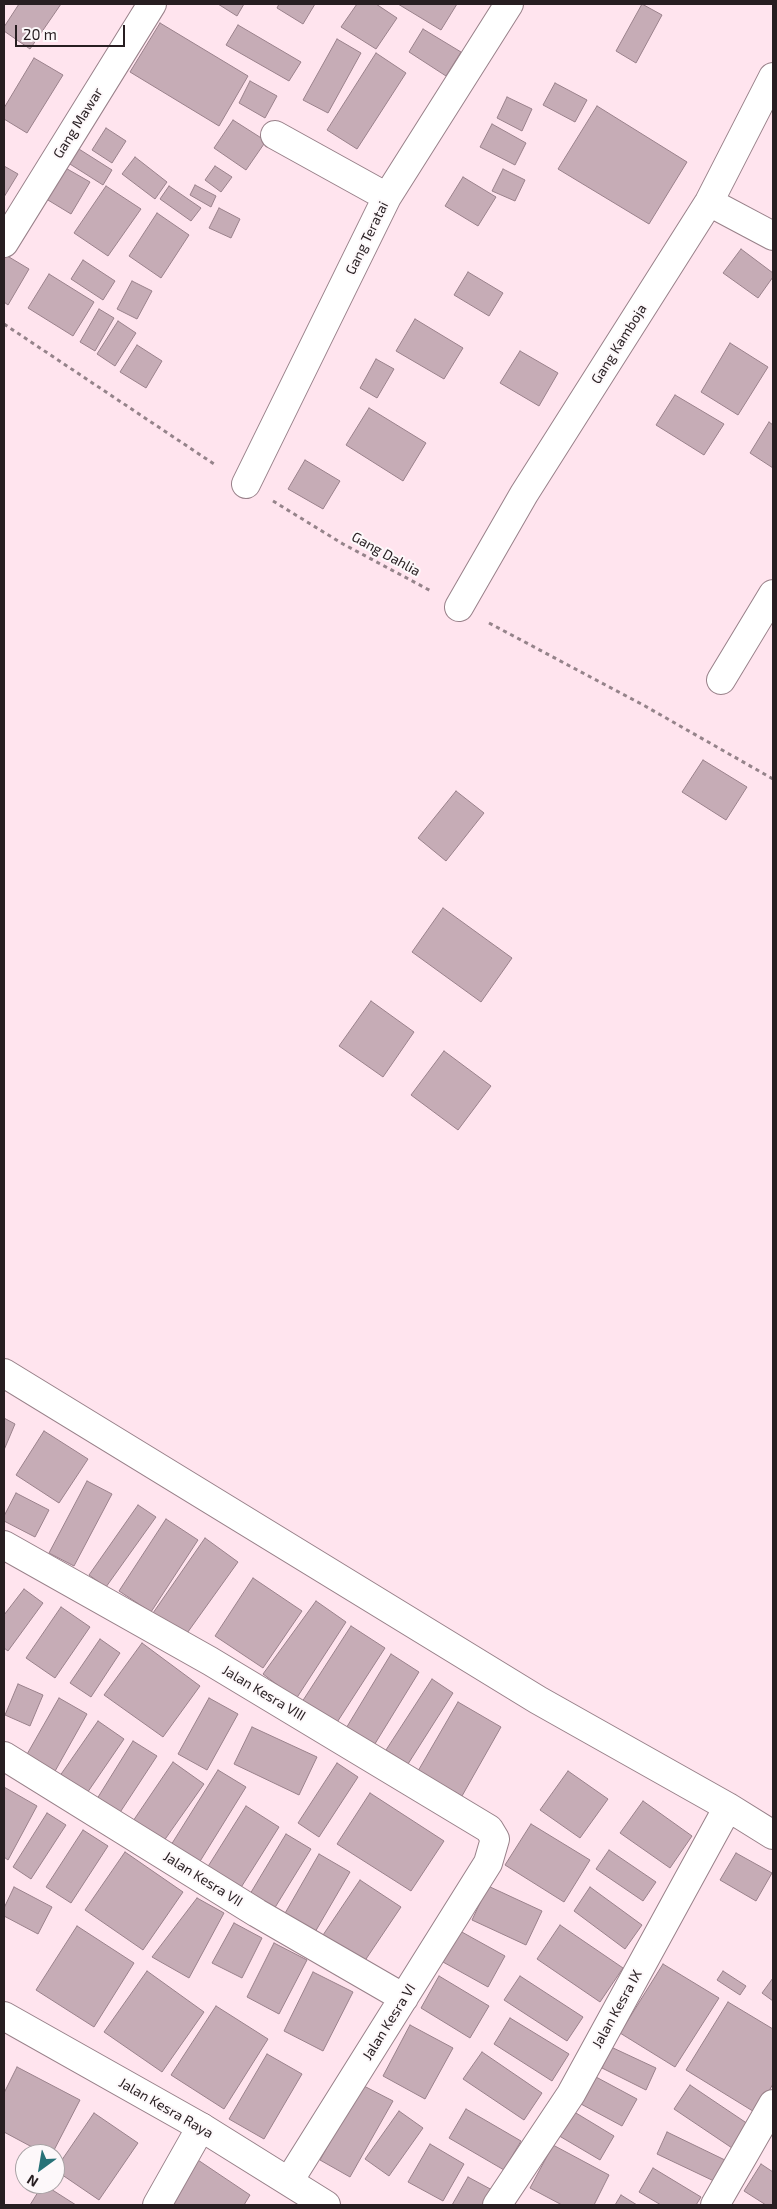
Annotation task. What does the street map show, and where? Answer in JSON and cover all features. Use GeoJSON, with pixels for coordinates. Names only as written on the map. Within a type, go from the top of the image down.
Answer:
{"type":"FeatureCollection","features":[{"type":"Feature","properties":{"kind":"street","name":"Gang Mawar"},"geometry":{"type":"LineString","coordinates":[[4,243],[152,4]]}},
{"type":"Feature","properties":{"kind":"street","name":"Gang Teratai"},"geometry":{"type":"LineString","coordinates":[[246,484],[387,197],[509,4]]}},
{"type":"Feature","properties":{"kind":"street","name":"Gang Kamboja"},"geometry":{"type":"LineString","coordinates":[[460,607],[524,494],[709,202],[773,77]]}},
{"type":"Feature","properties":{"kind":"street"},"geometry":{"type":"LineString","coordinates":[[275,135],[387,197]]}},
{"type":"Feature","properties":{"kind":"street"},"geometry":{"type":"LineString","coordinates":[[709,202],[773,236]]}},
{"type":"Feature","properties":{"kind":"street"},"geometry":{"type":"LineString","coordinates":[[721,680],[773,594]]}},
{"type":"Feature","properties":{"kind":"street"},"geometry":{"type":"LineString","coordinates":[[4,1373],[538,1700],[728,1807],[773,1835]]}},
{"type":"Feature","properties":{"kind":"street","name":"Jalan Kesra VIII"},"geometry":{"type":"LineString","coordinates":[[6,1550],[210,1661],[489,1829],[495,1839],[488,1862]]}},
{"type":"Feature","properties":{"kind":"street","name":"Jalan Kesra VII"},"geometry":{"type":"LineString","coordinates":[[4,1756],[257,1913],[404,1998]]}},
{"type":"Feature","properties":{"kind":"street","name":"Jalan Kesra IX"},"geometry":{"type":"LineString","coordinates":[[497,2205],[571,2094],[728,1807]]}},
{"type":"Feature","properties":{"kind":"street","name":"Jalan Kesra VI"},"geometry":{"type":"LineString","coordinates":[[288,2181],[488,1862]]}},
{"type":"Feature","properties":{"kind":"street","name":"Jalan Kesra Raya"},"geometry":{"type":"LineString","coordinates":[[4,2016],[201,2127],[326,2205]]}},
{"type":"Feature","properties":{"kind":"street"},"geometry":{"type":"LineString","coordinates":[[715,2205],[773,2104]]}},
{"type":"Feature","properties":{"kind":"street"},"geometry":{"type":"LineString","coordinates":[[157,2205],[201,2127]]}},
{"type":"Feature","properties":{"kind":"path","name":"Gang Dahlia"},"geometry":{"type":"LineString","coordinates":[[4,324],[246,484],[343,544],[645,706],[773,779]]}},
{"type":"Feature","properties":{"kind":"building"},"geometry":{"type":"Polygon","coordinates":[[[19,4],[61,4],[30,49],[4,31],[4,27],[19,4]]]}},
{"type":"Feature","properties":{"kind":"building"},"geometry":{"type":"Polygon","coordinates":[[[218,4],[244,4],[237,16],[218,4]]]}},
{"type":"Feature","properties":{"kind":"building"},"geometry":{"type":"Polygon","coordinates":[[[279,4],[315,4],[303,24],[277,8],[279,4]]]}},
{"type":"Feature","properties":{"kind":"building"},"geometry":{"type":"Polygon","coordinates":[[[357,4],[376,4],[397,18],[376,49],[341,27],[357,4]]]}},
{"type":"Feature","properties":{"kind":"building"},"geometry":{"type":"Polygon","coordinates":[[[398,4],[457,4],[441,30],[398,4]]]}},
{"type":"Feature","properties":{"kind":"building"},"geometry":{"type":"Polygon","coordinates":[[[642,4],[662,15],[636,63],[616,51],[642,4]]]}},
{"type":"Feature","properties":{"kind":"building"},"geometry":{"type":"Polygon","coordinates":[[[160,23],[248,76],[219,126],[130,72],[160,23]]]}},
{"type":"Feature","properties":{"kind":"building"},"geometry":{"type":"Polygon","coordinates":[[[238,25],[301,62],[289,81],[226,45],[238,25]]]}},
{"type":"Feature","properties":{"kind":"building"},"geometry":{"type":"Polygon","coordinates":[[[423,29],[461,52],[446,76],[409,52],[423,29]]]}},
{"type":"Feature","properties":{"kind":"building"},"geometry":{"type":"Polygon","coordinates":[[[337,39],[361,53],[328,113],[303,100],[337,39]]]}},
{"type":"Feature","properties":{"kind":"building"},"geometry":{"type":"Polygon","coordinates":[[[376,53],[406,73],[357,149],[327,130],[376,53]]]}},
{"type":"Feature","properties":{"kind":"building"},"geometry":{"type":"Polygon","coordinates":[[[34,58],[63,75],[27,133],[4,119],[4,108],[34,58]]]}},
{"type":"Feature","properties":{"kind":"building"},"geometry":{"type":"Polygon","coordinates":[[[250,81],[277,96],[265,118],[239,103],[250,81]]]}},
{"type":"Feature","properties":{"kind":"building"},"geometry":{"type":"Polygon","coordinates":[[[555,83],[587,100],[575,122],[543,105],[555,83]]]}},
{"type":"Feature","properties":{"kind":"building"},"geometry":{"type":"Polygon","coordinates":[[[507,97],[532,109],[522,131],[497,118],[507,97]]]}},
{"type":"Feature","properties":{"kind":"building"},"geometry":{"type":"Polygon","coordinates":[[[597,106],[687,162],[649,224],[558,169],[597,106]]]}},
{"type":"Feature","properties":{"kind":"building"},"geometry":{"type":"Polygon","coordinates":[[[233,120],[266,141],[246,170],[214,148],[233,120]]]}},
{"type":"Feature","properties":{"kind":"building"},"geometry":{"type":"Polygon","coordinates":[[[492,124],[526,143],[515,165],[480,147],[492,124]]]}},
{"type":"Feature","properties":{"kind":"building"},"geometry":{"type":"Polygon","coordinates":[[[106,128],[126,141],[112,163],[92,150],[106,128]]]}},
{"type":"Feature","properties":{"kind":"building"},"geometry":{"type":"Polygon","coordinates":[[[71,144],[112,170],[103,185],[62,159],[71,144]]]}},
{"type":"Feature","properties":{"kind":"building"},"geometry":{"type":"Polygon","coordinates":[[[135,157],[167,182],[155,199],[122,174],[135,157]]]}},
{"type":"Feature","properties":{"kind":"building"},"geometry":{"type":"Polygon","coordinates":[[[4,166],[18,174],[4,197],[4,166]]]}},
{"type":"Feature","properties":{"kind":"building"},"geometry":{"type":"Polygon","coordinates":[[[62,166],[90,182],[71,214],[43,197],[62,166]]]}},
{"type":"Feature","properties":{"kind":"building"},"geometry":{"type":"Polygon","coordinates":[[[215,166],[232,177],[221,192],[205,180],[215,166]]]}},
{"type":"Feature","properties":{"kind":"building"},"geometry":{"type":"Polygon","coordinates":[[[503,169],[525,180],[515,201],[492,191],[503,169]]]}},
{"type":"Feature","properties":{"kind":"building"},"geometry":{"type":"Polygon","coordinates":[[[463,177],[496,197],[478,226],[445,206],[463,177]]]}},
{"type":"Feature","properties":{"kind":"building"},"geometry":{"type":"Polygon","coordinates":[[[195,185],[216,196],[211,207],[190,195],[195,185]]]}},
{"type":"Feature","properties":{"kind":"building"},"geometry":{"type":"Polygon","coordinates":[[[106,186],[141,209],[108,256],[74,233],[106,186]]]}},
{"type":"Feature","properties":{"kind":"building"},"geometry":{"type":"Polygon","coordinates":[[[169,186],[201,208],[191,221],[160,199],[169,186]]]}},
{"type":"Feature","properties":{"kind":"building"},"geometry":{"type":"Polygon","coordinates":[[[219,208],[240,219],[231,238],[209,228],[219,208]]]}},
{"type":"Feature","properties":{"kind":"building"},"geometry":{"type":"Polygon","coordinates":[[[157,213],[189,235],[161,278],[129,256],[157,213]]]}},
{"type":"Feature","properties":{"kind":"building"},"geometry":{"type":"Polygon","coordinates":[[[741,249],[773,273],[773,277],[758,298],[723,273],[741,249]]]}},
{"type":"Feature","properties":{"kind":"building"},"geometry":{"type":"Polygon","coordinates":[[[4,254],[29,269],[8,305],[4,302],[4,254]]]}},
{"type":"Feature","properties":{"kind":"building"},"geometry":{"type":"Polygon","coordinates":[[[83,260],[115,281],[103,300],[71,279],[83,260]]]}},
{"type":"Feature","properties":{"kind":"building"},"geometry":{"type":"Polygon","coordinates":[[[468,272],[503,293],[489,316],[454,295],[468,272]]]}},
{"type":"Feature","properties":{"kind":"building"},"geometry":{"type":"Polygon","coordinates":[[[49,274],[94,302],[73,336],[28,308],[49,274]]]}},
{"type":"Feature","properties":{"kind":"building"},"geometry":{"type":"Polygon","coordinates":[[[132,281],[152,291],[137,319],[117,309],[132,281]]]}},
{"type":"Feature","properties":{"kind":"building"},"geometry":{"type":"Polygon","coordinates":[[[99,309],[114,318],[95,351],[80,342],[99,309]]]}},
{"type":"Feature","properties":{"kind":"building"},"geometry":{"type":"Polygon","coordinates":[[[415,319],[463,348],[444,379],[396,351],[415,319]]]}},
{"type":"Feature","properties":{"kind":"building"},"geometry":{"type":"Polygon","coordinates":[[[118,321],[136,333],[115,366],[97,354],[118,321]]]}},
{"type":"Feature","properties":{"kind":"building"},"geometry":{"type":"Polygon","coordinates":[[[730,343],[768,367],[738,415],[701,392],[730,343]]]}},
{"type":"Feature","properties":{"kind":"building"},"geometry":{"type":"Polygon","coordinates":[[[137,345],[162,361],[146,388],[120,372],[137,345]]]}},
{"type":"Feature","properties":{"kind":"building"},"geometry":{"type":"Polygon","coordinates":[[[520,351],[558,373],[539,406],[500,383],[520,351]]]}},
{"type":"Feature","properties":{"kind":"building"},"geometry":{"type":"Polygon","coordinates":[[[376,359],[394,369],[377,398],[360,388],[376,359]]]}},
{"type":"Feature","properties":{"kind":"building"},"geometry":{"type":"Polygon","coordinates":[[[675,395],[724,424],[704,455],[656,425],[675,395]]]}},
{"type":"Feature","properties":{"kind":"building"},"geometry":{"type":"Polygon","coordinates":[[[369,408],[426,443],[403,481],[346,445],[369,408]]]}},
{"type":"Feature","properties":{"kind":"building"},"geometry":{"type":"Polygon","coordinates":[[[769,422],[773,425],[773,468],[750,453],[769,422]]]}},
{"type":"Feature","properties":{"kind":"building"},"geometry":{"type":"Polygon","coordinates":[[[305,460],[340,481],[323,509],[288,489],[305,460]]]}},
{"type":"Feature","properties":{"kind":"building"},"geometry":{"type":"Polygon","coordinates":[[[703,760],[747,787],[726,820],[682,792],[703,760]]]}},
{"type":"Feature","properties":{"kind":"building"},"geometry":{"type":"Polygon","coordinates":[[[456,791],[484,813],[446,861],[418,838],[456,791]]]}},
{"type":"Feature","properties":{"kind":"building"},"geometry":{"type":"Polygon","coordinates":[[[443,908],[512,958],[481,1002],[412,952],[443,908]]]}},
{"type":"Feature","properties":{"kind":"building"},"geometry":{"type":"Polygon","coordinates":[[[371,1001],[414,1032],[383,1077],[339,1046],[371,1001]]]}},
{"type":"Feature","properties":{"kind":"building"},"geometry":{"type":"Polygon","coordinates":[[[444,1051],[491,1086],[458,1130],[411,1095],[444,1051]]]}},
{"type":"Feature","properties":{"kind":"building"},"geometry":{"type":"Polygon","coordinates":[[[4,1418],[15,1424],[4,1450],[4,1418]]]}},
{"type":"Feature","properties":{"kind":"building"},"geometry":{"type":"Polygon","coordinates":[[[44,1431],[88,1459],[59,1503],[16,1475],[44,1431]]]}},
{"type":"Feature","properties":{"kind":"building"},"geometry":{"type":"Polygon","coordinates":[[[87,1481],[112,1494],[74,1566],[49,1553],[87,1481]]]}},
{"type":"Feature","properties":{"kind":"building"},"geometry":{"type":"Polygon","coordinates":[[[16,1493],[49,1510],[35,1537],[4,1521],[4,1516],[16,1493]]]}},
{"type":"Feature","properties":{"kind":"building"},"geometry":{"type":"Polygon","coordinates":[[[138,1505],[156,1517],[106,1587],[89,1575],[138,1505]]]}},
{"type":"Feature","properties":{"kind":"building"},"geometry":{"type":"Polygon","coordinates":[[[166,1519],[198,1540],[151,1612],[119,1591],[166,1519]]]}},
{"type":"Feature","properties":{"kind":"building"},"geometry":{"type":"Polygon","coordinates":[[[205,1538],[238,1562],[185,1636],[153,1613],[205,1538]]]}},
{"type":"Feature","properties":{"kind":"building"},"geometry":{"type":"Polygon","coordinates":[[[253,1578],[302,1611],[263,1668],[215,1636],[253,1578]]]}},
{"type":"Feature","properties":{"kind":"building"},"geometry":{"type":"Polygon","coordinates":[[[24,1589],[43,1603],[8,1651],[4,1648],[4,1615],[24,1589]]]}},
{"type":"Feature","properties":{"kind":"building"},"geometry":{"type":"Polygon","coordinates":[[[316,1601],[346,1622],[296,1699],[263,1674],[316,1601]]]}},
{"type":"Feature","properties":{"kind":"building"},"geometry":{"type":"Polygon","coordinates":[[[61,1607],[90,1627],[55,1678],[26,1658],[61,1607]]]}},
{"type":"Feature","properties":{"kind":"building"},"geometry":{"type":"Polygon","coordinates":[[[351,1626],[385,1648],[334,1727],[300,1705],[351,1626]]]}},
{"type":"Feature","properties":{"kind":"building"},"geometry":{"type":"Polygon","coordinates":[[[100,1639],[120,1653],[91,1697],[70,1683],[100,1639]]]}},
{"type":"Feature","properties":{"kind":"building"},"geometry":{"type":"Polygon","coordinates":[[[142,1643],[200,1686],[163,1737],[104,1695],[142,1643]]]}},
{"type":"Feature","properties":{"kind":"building"},"geometry":{"type":"Polygon","coordinates":[[[391,1654],[419,1672],[373,1747],[345,1730],[391,1654]]]}},
{"type":"Feature","properties":{"kind":"building"},"geometry":{"type":"Polygon","coordinates":[[[432,1679],[453,1693],[408,1764],[386,1750],[432,1679]]]}},
{"type":"Feature","properties":{"kind":"building"},"geometry":{"type":"Polygon","coordinates":[[[18,1684],[43,1695],[30,1726],[5,1715],[18,1684]]]}},
{"type":"Feature","properties":{"kind":"building"},"geometry":{"type":"Polygon","coordinates":[[[59,1698],[87,1714],[54,1773],[26,1756],[59,1698]]]}},
{"type":"Feature","properties":{"kind":"building"},"geometry":{"type":"Polygon","coordinates":[[[209,1698],[238,1714],[207,1770],[178,1754],[209,1698]]]}},
{"type":"Feature","properties":{"kind":"building"},"geometry":{"type":"Polygon","coordinates":[[[458,1702],[501,1727],[462,1796],[418,1771],[458,1702]]]}},
{"type":"Feature","properties":{"kind":"building"},"geometry":{"type":"Polygon","coordinates":[[[98,1721],[124,1739],[83,1799],[57,1780],[98,1721]]]}},
{"type":"Feature","properties":{"kind":"building"},"geometry":{"type":"Polygon","coordinates":[[[252,1727],[317,1757],[299,1795],[234,1764],[252,1727]]]}},
{"type":"Feature","properties":{"kind":"building"},"geometry":{"type":"Polygon","coordinates":[[[133,1741],[157,1756],[117,1817],[95,1802],[133,1741]]]}},
{"type":"Feature","properties":{"kind":"building"},"geometry":{"type":"Polygon","coordinates":[[[173,1762],[204,1784],[161,1845],[131,1824],[173,1762]]]}},
{"type":"Feature","properties":{"kind":"building"},"geometry":{"type":"Polygon","coordinates":[[[337,1763],[358,1777],[319,1837],[298,1823],[337,1763]]]}},
{"type":"Feature","properties":{"kind":"building"},"geometry":{"type":"Polygon","coordinates":[[[218,1770],[246,1787],[194,1871],[166,1853],[218,1770]]]}},
{"type":"Feature","properties":{"kind":"building"},"geometry":{"type":"Polygon","coordinates":[[[568,1771],[608,1799],[580,1838],[540,1810],[568,1771]]]}},
{"type":"Feature","properties":{"kind":"building"},"geometry":{"type":"Polygon","coordinates":[[[4,1787],[37,1806],[8,1860],[4,1857],[4,1787]]]}},
{"type":"Feature","properties":{"kind":"building"},"geometry":{"type":"Polygon","coordinates":[[[370,1793],[444,1841],[411,1891],[337,1844],[370,1793]]]}},
{"type":"Feature","properties":{"kind":"building"},"geometry":{"type":"Polygon","coordinates":[[[643,1801],[692,1836],[670,1868],[620,1833],[643,1801]]]}},
{"type":"Feature","properties":{"kind":"building"},"geometry":{"type":"Polygon","coordinates":[[[246,1806],[279,1827],[235,1897],[202,1876],[246,1806]]]}},
{"type":"Feature","properties":{"kind":"building"},"geometry":{"type":"Polygon","coordinates":[[[47,1813],[66,1825],[31,1879],[13,1867],[47,1813]]]}},
{"type":"Feature","properties":{"kind":"building"},"geometry":{"type":"Polygon","coordinates":[[[531,1824],[590,1860],[564,1902],[505,1865],[531,1824]]]}},
{"type":"Feature","properties":{"kind":"building"},"geometry":{"type":"Polygon","coordinates":[[[83,1830],[108,1846],[71,1903],[46,1887],[83,1830]]]}},
{"type":"Feature","properties":{"kind":"building"},"geometry":{"type":"Polygon","coordinates":[[[286,1834],[311,1849],[271,1914],[247,1899],[286,1834]]]}},
{"type":"Feature","properties":{"kind":"building"},"geometry":{"type":"Polygon","coordinates":[[[609,1850],[656,1882],[643,1901],[596,1869],[609,1850]]]}},
{"type":"Feature","properties":{"kind":"building"},"geometry":{"type":"Polygon","coordinates":[[[125,1852],[183,1892],[143,1950],[85,1910],[125,1852]]]}},
{"type":"Feature","properties":{"kind":"building"},"geometry":{"type":"Polygon","coordinates":[[[736,1853],[772,1873],[756,1901],[720,1880],[736,1853]]]}},
{"type":"Feature","properties":{"kind":"building"},"geometry":{"type":"Polygon","coordinates":[[[319,1854],[350,1872],[311,1939],[280,1922],[319,1854]]]}},
{"type":"Feature","properties":{"kind":"building"},"geometry":{"type":"Polygon","coordinates":[[[360,1880],[401,1907],[362,1965],[321,1938],[360,1880]]]}},
{"type":"Feature","properties":{"kind":"building"},"geometry":{"type":"Polygon","coordinates":[[[488,1886],[542,1911],[526,1945],[472,1920],[488,1886]]]}},
{"type":"Feature","properties":{"kind":"building"},"geometry":{"type":"Polygon","coordinates":[[[14,1887],[52,1907],[38,1934],[4,1916],[4,1908],[14,1887]]]}},
{"type":"Feature","properties":{"kind":"building"},"geometry":{"type":"Polygon","coordinates":[[[590,1887],[642,1925],[625,1949],[574,1911],[590,1887]]]}},
{"type":"Feature","properties":{"kind":"building"},"geometry":{"type":"Polygon","coordinates":[[[197,1898],[224,1913],[189,1978],[152,1957],[197,1898]]]}},
{"type":"Feature","properties":{"kind":"building"},"geometry":{"type":"Polygon","coordinates":[[[234,1923],[262,1938],[242,1978],[212,1963],[234,1923]]]}},
{"type":"Feature","properties":{"kind":"building"},"geometry":{"type":"Polygon","coordinates":[[[560,1925],[623,1968],[600,2002],[537,1959],[560,1925]]]}},
{"type":"Feature","properties":{"kind":"building"},"geometry":{"type":"Polygon","coordinates":[[[77,1926],[134,1963],[94,2027],[36,1990],[77,1926]]]}},
{"type":"Feature","properties":{"kind":"building"},"geometry":{"type":"Polygon","coordinates":[[[460,1931],[505,1956],[488,1987],[443,1962],[460,1931]]]}},
{"type":"Feature","properties":{"kind":"building"},"geometry":{"type":"Polygon","coordinates":[[[274,1943],[307,1960],[279,2014],[247,1997],[274,1943]]]}},
{"type":"Feature","properties":{"kind":"building"},"geometry":{"type":"Polygon","coordinates":[[[663,1964],[719,1998],[675,2067],[620,2033],[663,1964]]]}},
{"type":"Feature","properties":{"kind":"building"},"geometry":{"type":"Polygon","coordinates":[[[147,1971],[204,2012],[162,2072],[104,2032],[147,1971]]]}},
{"type":"Feature","properties":{"kind":"building"},"geometry":{"type":"Polygon","coordinates":[[[723,1971],[746,1986],[740,1995],[717,1980],[723,1971]]]}},
{"type":"Feature","properties":{"kind":"building"},"geometry":{"type":"Polygon","coordinates":[[[313,1972],[353,1992],[323,2051],[284,2031],[313,1972]]]}},
{"type":"Feature","properties":{"kind":"building"},"geometry":{"type":"Polygon","coordinates":[[[439,1976],[489,2006],[470,2038],[421,2008],[439,1976]]]}},
{"type":"Feature","properties":{"kind":"building"},"geometry":{"type":"Polygon","coordinates":[[[520,1976],[583,2017],[567,2041],[504,2000],[520,1976]]]}},
{"type":"Feature","properties":{"kind":"building"},"geometry":{"type":"Polygon","coordinates":[[[773,1978],[773,2001],[762,1993],[773,1978]]]}},
{"type":"Feature","properties":{"kind":"building"},"geometry":{"type":"Polygon","coordinates":[[[728,2002],[773,2029],[773,2084],[756,2113],[686,2070],[728,2002]]]}},
{"type":"Feature","properties":{"kind":"building"},"geometry":{"type":"Polygon","coordinates":[[[216,2006],[268,2039],[224,2109],[171,2075],[216,2006]]]}},
{"type":"Feature","properties":{"kind":"building"},"geometry":{"type":"Polygon","coordinates":[[[510,2018],[569,2054],[552,2081],[494,2044],[510,2018]]]}},
{"type":"Feature","properties":{"kind":"building"},"geometry":{"type":"Polygon","coordinates":[[[410,2025],[453,2048],[425,2099],[383,2076],[410,2025]]]}},
{"type":"Feature","properties":{"kind":"building"},"geometry":{"type":"Polygon","coordinates":[[[611,2047],[656,2068],[646,2090],[602,2068],[611,2047]]]}},
{"type":"Feature","properties":{"kind":"building"},"geometry":{"type":"Polygon","coordinates":[[[482,2052],[542,2093],[524,2120],[463,2079],[482,2052]]]}},
{"type":"Feature","properties":{"kind":"building"},"geometry":{"type":"Polygon","coordinates":[[[267,2054],[302,2074],[264,2139],[229,2119],[267,2054]]]}},
{"type":"Feature","properties":{"kind":"building"},"geometry":{"type":"Polygon","coordinates":[[[17,2067],[80,2100],[57,2144],[26,2144],[4,2132],[4,2093],[17,2067]]]}},
{"type":"Feature","properties":{"kind":"building"},"geometry":{"type":"Polygon","coordinates":[[[596,2077],[637,2099],[622,2126],[581,2104],[596,2077]]]}},
{"type":"Feature","properties":{"kind":"building"},"geometry":{"type":"Polygon","coordinates":[[[362,2085],[393,2101],[350,2177],[320,2160],[362,2085]]]}},
{"type":"Feature","properties":{"kind":"building"},"geometry":{"type":"Polygon","coordinates":[[[690,2085],[748,2124],[732,2148],[674,2109],[690,2085]]]}},
{"type":"Feature","properties":{"kind":"building"},"geometry":{"type":"Polygon","coordinates":[[[466,2109],[521,2141],[504,2170],[449,2138],[466,2109]]]}},
{"type":"Feature","properties":{"kind":"building"},"geometry":{"type":"Polygon","coordinates":[[[571,2110],[614,2136],[600,2160],[556,2134],[571,2110]]]}},
{"type":"Feature","properties":{"kind":"building"},"geometry":{"type":"Polygon","coordinates":[[[399,2111],[423,2128],[389,2176],[365,2159],[399,2111]]]}},
{"type":"Feature","properties":{"kind":"building"},"geometry":{"type":"Polygon","coordinates":[[[94,2113],[138,2143],[99,2200],[65,2177],[65,2155],[94,2113]]]}},
{"type":"Feature","properties":{"kind":"building"},"geometry":{"type":"Polygon","coordinates":[[[667,2132],[727,2161],[716,2182],[657,2154],[667,2132]]]}},
{"type":"Feature","properties":{"kind":"building"},"geometry":{"type":"Polygon","coordinates":[[[430,2144],[464,2164],[443,2201],[408,2182],[430,2144]]]}},
{"type":"Feature","properties":{"kind":"building"},"geometry":{"type":"Polygon","coordinates":[[[553,2145],[609,2175],[594,2205],[562,2205],[530,2188],[553,2145]]]}},
{"type":"Feature","properties":{"kind":"building"},"geometry":{"type":"Polygon","coordinates":[[[189,2154],[250,2195],[244,2205],[160,2205],[189,2154]]]}},
{"type":"Feature","properties":{"kind":"building"},"geometry":{"type":"Polygon","coordinates":[[[761,2164],[773,2172],[773,2205],[766,2205],[744,2191],[761,2164]]]}},
{"type":"Feature","properties":{"kind":"building"},"geometry":{"type":"Polygon","coordinates":[[[653,2168],[701,2197],[696,2205],[661,2205],[639,2192],[653,2168]]]}},
{"type":"Feature","properties":{"kind":"building"},"geometry":{"type":"Polygon","coordinates":[[[468,2177],[494,2191],[486,2205],[452,2205],[468,2177]]]}},
{"type":"Feature","properties":{"kind":"building"},"geometry":{"type":"Polygon","coordinates":[[[37,2194],[59,2194],[76,2205],[30,2205],[37,2194]]]}},
{"type":"Feature","properties":{"kind":"building"},"geometry":{"type":"Polygon","coordinates":[[[621,2195],[637,2205],[615,2205],[621,2195]]]}}]}
